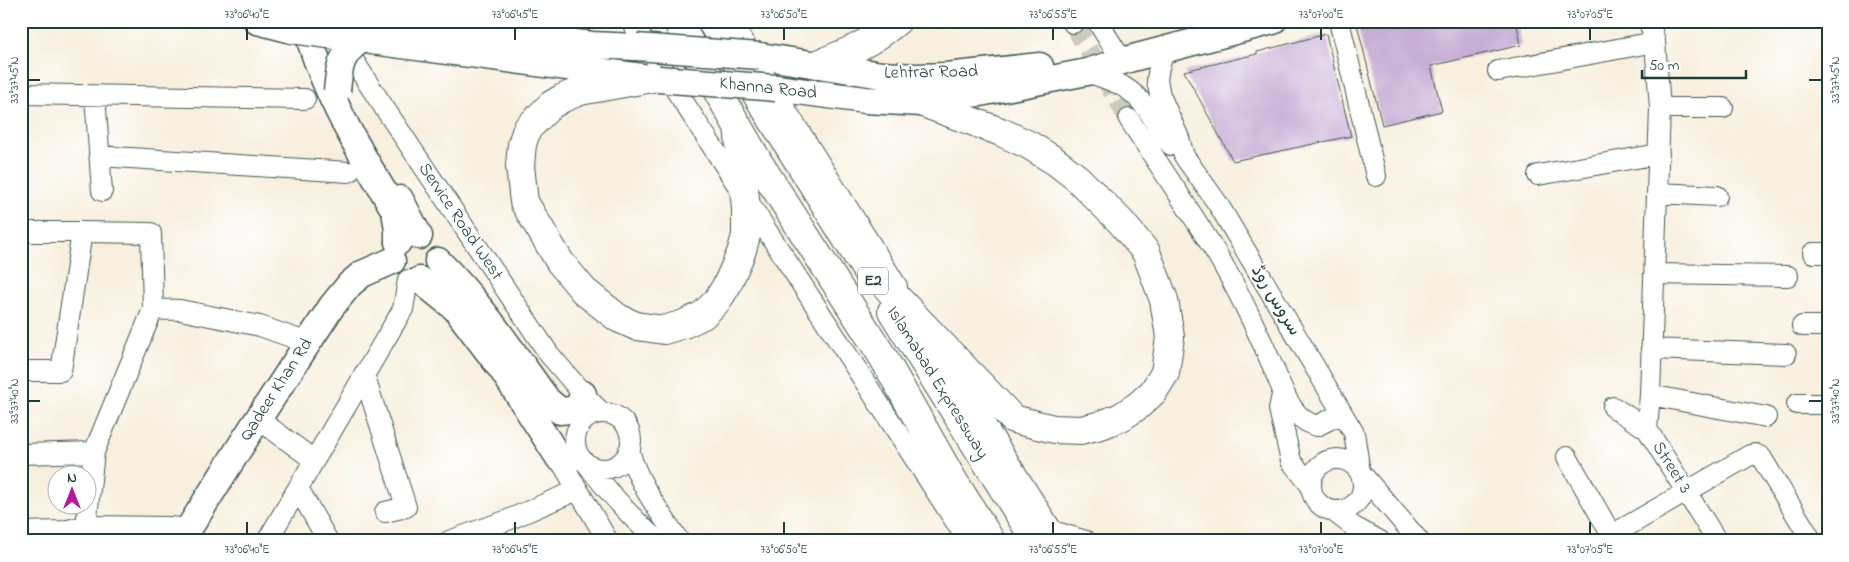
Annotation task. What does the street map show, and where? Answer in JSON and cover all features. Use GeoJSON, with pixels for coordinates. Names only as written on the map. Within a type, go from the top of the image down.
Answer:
{"type":"FeatureCollection","features":[{"type":"Feature","properties":{"kind":"highway","name":"Islamabad Expressway"},"geometry":{"type":"LineString","coordinates":[[677,21],[759,163],[883,357],[951,477],[991,541]]}},
{"type":"Feature","properties":{"kind":"highway","name":"Islamabad Expressway"},"geometry":{"type":"LineString","coordinates":[[711,21],[857,256],[1049,538]]}},
{"type":"Feature","properties":{"kind":"highway"},"geometry":{"type":"LineString","coordinates":[[818,64],[861,47],[881,35],[897,21]]}},
{"type":"Feature","properties":{"kind":"highway"},"geometry":{"type":"LineString","coordinates":[[655,78],[580,92],[563,98],[551,105],[527,129],[522,144],[520,166],[524,202],[560,262],[584,291],[618,318],[636,326],[664,330],[684,324],[703,315],[717,301],[727,286],[746,236],[747,217],[738,126]]}},
{"type":"Feature","properties":{"kind":"highway"},"geometry":{"type":"LineString","coordinates":[[857,256],[1012,419],[1054,429],[1081,430],[1101,425],[1121,417],[1139,405],[1153,392],[1165,373],[1170,337],[1164,300],[1146,252],[1121,222],[1077,178],[1055,161],[1029,145],[1001,132],[923,103]]}},
{"type":"Feature","properties":{"kind":"main road","name":"Khanna Road"},"geometry":{"type":"LineString","coordinates":[[257,21],[363,34],[655,78],[776,88],[865,100],[923,103],[957,95],[998,90],[1087,72],[1165,49],[1273,21]]}},
{"type":"Feature","properties":{"kind":"main road","name":"Lehtrar Road"},"geometry":{"type":"LineString","coordinates":[[636,47],[760,56],[882,75],[946,76],[1090,59],[1222,21]]}},
{"type":"Feature","properties":{"kind":"main road","name":"Khanna Road"},"geometry":{"type":"LineString","coordinates":[[363,34],[450,26],[592,45],[636,47]]}},
{"type":"Feature","properties":{"kind":"main road"},"geometry":{"type":"LineString","coordinates":[[309,28],[316,60],[330,96],[395,211],[406,262],[456,309],[503,371],[574,457]]}},
{"type":"Feature","properties":{"kind":"main road"},"geometry":{"type":"LineString","coordinates":[[363,34],[342,58],[337,91],[412,219],[406,262]]}},
{"type":"Feature","properties":{"kind":"main road"},"geometry":{"type":"LineString","coordinates":[[406,262],[432,242],[436,248],[438,262],[465,288],[493,323],[548,401],[560,411],[569,411],[576,408],[583,394]]}},
{"type":"Feature","properties":{"kind":"main road","name":"Qadeer Khan Rd"},"geometry":{"type":"LineString","coordinates":[[188,537],[332,306],[350,284],[362,274],[406,262]]}},
{"type":"Feature","properties":{"kind":"main road","name":"Qadeer Khan Rd"},"geometry":{"type":"LineString","coordinates":[[188,537],[269,428],[344,310],[362,291],[406,262]]}},
{"type":"Feature","properties":{"kind":"street"},"geometry":{"type":"LineString","coordinates":[[631,21],[968,541]]}},
{"type":"Feature","properties":{"kind":"street"},"geometry":{"type":"LineString","coordinates":[[730,21],[922,326],[1049,538],[1086,541]]}},
{"type":"Feature","properties":{"kind":"street"},"geometry":{"type":"LineString","coordinates":[[1097,21],[1116,51]]}},
{"type":"Feature","properties":{"kind":"street"},"geometry":{"type":"LineString","coordinates":[[1339,21],[1376,176]]}},
{"type":"Feature","properties":{"kind":"street"},"geometry":{"type":"LineString","coordinates":[[1647,429],[1650,395],[1660,108],[1655,42],[1649,21]]}},
{"type":"Feature","properties":{"kind":"street","name":"Service Road West"},"geometry":{"type":"LineString","coordinates":[[309,28],[382,105],[538,338],[560,368],[602,413]]}},
{"type":"Feature","properties":{"kind":"street"},"geometry":{"type":"LineString","coordinates":[[1498,71],[1655,42]]}},
{"type":"Feature","properties":{"kind":"street","name":"سروس روڈ"},"geometry":{"type":"LineString","coordinates":[[1165,49],[1157,80],[1160,95],[1180,138],[1184,156],[1218,204],[1354,434],[1360,472]]}},
{"type":"Feature","properties":{"kind":"street"},"geometry":{"type":"LineString","coordinates":[[1087,72],[1131,90],[1146,108],[1169,144],[1184,156]]}},
{"type":"Feature","properties":{"kind":"street"},"geometry":{"type":"LineString","coordinates":[[21,94],[305,99]]}},
{"type":"Feature","properties":{"kind":"street"},"geometry":{"type":"LineString","coordinates":[[95,96],[102,191]]}},
{"type":"Feature","properties":{"kind":"street"},"geometry":{"type":"LineString","coordinates":[[1660,108],[1723,108]]}},
{"type":"Feature","properties":{"kind":"street"},"geometry":{"type":"LineString","coordinates":[[1129,119],[1218,257],[1256,327],[1283,390],[1298,417],[1308,424],[1317,426],[1342,413]]}},
{"type":"Feature","properties":{"kind":"street"},"geometry":{"type":"LineString","coordinates":[[1538,175],[1659,154]]}},
{"type":"Feature","properties":{"kind":"street"},"geometry":{"type":"LineString","coordinates":[[99,156],[348,172]]}},
{"type":"Feature","properties":{"kind":"street"},"geometry":{"type":"LineString","coordinates":[[1657,194],[1717,196]]}},
{"type":"Feature","properties":{"kind":"street"},"geometry":{"type":"LineString","coordinates":[[21,232],[152,233],[153,309],[94,452],[86,526]]}},
{"type":"Feature","properties":{"kind":"street"},"geometry":{"type":"LineString","coordinates":[[21,371],[61,371],[82,232]]}},
{"type":"Feature","properties":{"kind":"street"},"geometry":{"type":"LineString","coordinates":[[267,541],[402,309],[406,262]]}},
{"type":"Feature","properties":{"kind":"street"},"geometry":{"type":"LineString","coordinates":[[1654,274],[1788,276]]}},
{"type":"Feature","properties":{"kind":"street"},"geometry":{"type":"LineString","coordinates":[[153,309],[180,310],[260,326],[308,343]]}},
{"type":"Feature","properties":{"kind":"street"},"geometry":{"type":"LineString","coordinates":[[1802,326],[1828,326]]}},
{"type":"Feature","properties":{"kind":"street"},"geometry":{"type":"LineString","coordinates":[[1651,349],[1786,354]]}},
{"type":"Feature","properties":{"kind":"street"},"geometry":{"type":"LineString","coordinates":[[364,374],[406,507],[385,512]]}},
{"type":"Feature","properties":{"kind":"street"},"geometry":{"type":"LineString","coordinates":[[1283,390],[1280,409],[1292,461],[1311,486],[1314,498],[1322,506],[1333,511],[1354,527],[1380,541]]}},
{"type":"Feature","properties":{"kind":"street"},"geometry":{"type":"LineString","coordinates":[[1650,395],[1766,417]]}},
{"type":"Feature","properties":{"kind":"street"},"geometry":{"type":"LineString","coordinates":[[1797,404],[1828,404]]}},
{"type":"Feature","properties":{"kind":"street","name":"Street 3"},"geometry":{"type":"LineString","coordinates":[[1613,407],[1647,429],[1717,541]]}},
{"type":"Feature","properties":{"kind":"street"},"geometry":{"type":"LineString","coordinates":[[574,457],[595,467],[611,467],[625,458],[629,450],[631,442],[630,433],[626,425],[619,418],[611,414],[602,413],[586,418],[580,425],[575,441],[574,457],[577,490],[608,541]]}},
{"type":"Feature","properties":{"kind":"street"},"geometry":{"type":"LineString","coordinates":[[269,428],[314,460]]}},
{"type":"Feature","properties":{"kind":"street"},"geometry":{"type":"LineString","coordinates":[[629,450],[633,465],[646,490],[679,541]]}},
{"type":"Feature","properties":{"kind":"street"},"geometry":{"type":"LineString","coordinates":[[21,454],[94,452]]}},
{"type":"Feature","properties":{"kind":"street"},"geometry":{"type":"LineString","coordinates":[[1567,457],[1613,538],[1686,492],[1750,455],[1756,454],[1760,457],[1812,541]]}},
{"type":"Feature","properties":{"kind":"street"},"geometry":{"type":"LineString","coordinates":[[574,457],[602,484],[629,515],[657,541]]}},
{"type":"Feature","properties":{"kind":"street"},"geometry":{"type":"LineString","coordinates":[[1311,486],[1314,475],[1320,466],[1330,460],[1341,459],[1352,464],[1419,541]]}},
{"type":"Feature","properties":{"kind":"street"},"geometry":{"type":"LineString","coordinates":[[1333,511],[1345,510],[1355,504],[1362,495],[1364,483],[1360,472]]}},
{"type":"Feature","properties":{"kind":"street"},"geometry":{"type":"LineString","coordinates":[[298,488],[328,541]]}},
{"type":"Feature","properties":{"kind":"street"},"geometry":{"type":"LineString","coordinates":[[450,541],[508,520],[577,490]]}},
{"type":"Feature","properties":{"kind":"street"},"geometry":{"type":"LineString","coordinates":[[947,509],[948,541]]}},
{"type":"Feature","properties":{"kind":"street"},"geometry":{"type":"LineString","coordinates":[[21,532],[63,531],[86,526],[170,527],[188,537]]}},
{"type":"Feature","properties":{"kind":"building"},"geometry":{"type":"Polygon","coordinates":[[[1368,21],[1516,21],[1521,45],[1431,66],[1442,111],[1382,125],[1357,24],[1368,21]]]}},
{"type":"Feature","properties":{"kind":"building"},"geometry":{"type":"Polygon","coordinates":[[[1326,34],[1351,136],[1233,161],[1184,71],[1257,54],[1257,52],[1326,34]]]}},
{"type":"Feature","properties":{"kind":"tunnel"},"geometry":{"type":"LineString","coordinates":[[1073,23],[1129,119]]}}]}
